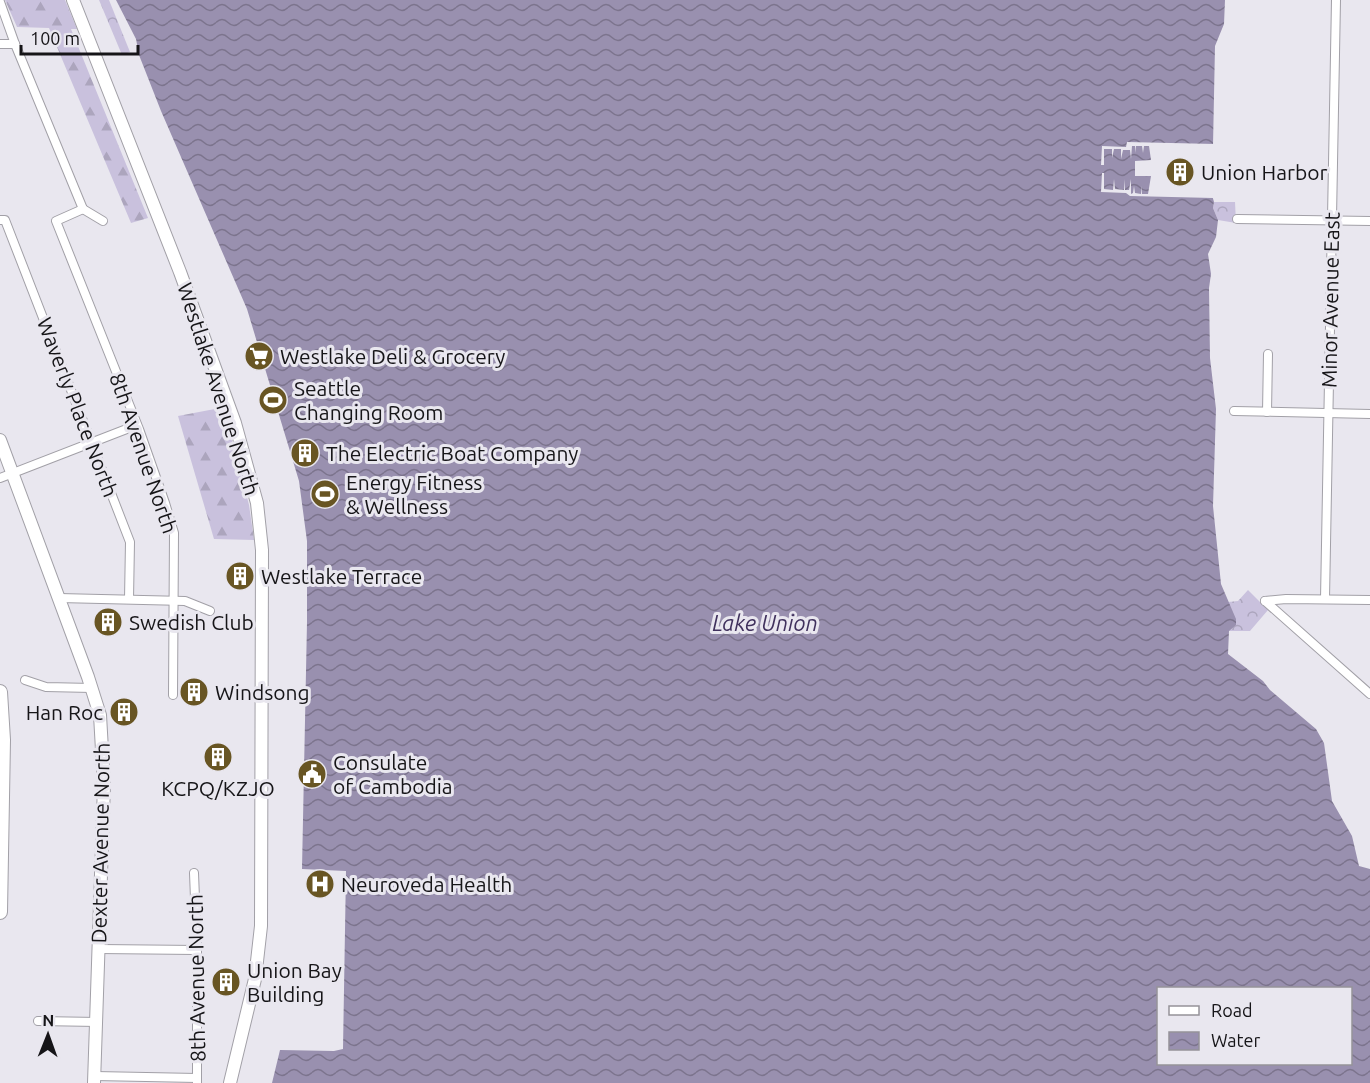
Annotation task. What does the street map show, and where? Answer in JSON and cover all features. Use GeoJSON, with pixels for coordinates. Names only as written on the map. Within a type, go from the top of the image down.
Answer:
{"type":"FeatureCollection","features":[{"type":"Feature","properties":{"kind":"highway"},"geometry":{"type":"LineString","coordinates":[[0,692],[3,740],[0,912]]}},
{"type":"Feature","properties":{"kind":"main road","name":"Westlake Avenue North"},"geometry":{"type":"LineString","coordinates":[[73,0],[180,272],[224,391],[235,423],[260,519],[262,585],[261,926],[255,979],[230,1083]]}},
{"type":"Feature","properties":{"kind":"main road","name":"Dexter Avenue North"},"geometry":{"type":"LineString","coordinates":[[0,440],[92,688],[101,725],[104,785],[98,1022],[94,1079]]}},
{"type":"Feature","properties":{"kind":"street","name":"Minor Avenue East"},"geometry":{"type":"LineString","coordinates":[[1325,599],[1336,0]]}},
{"type":"Feature","properties":{"kind":"street"},"geometry":{"type":"LineString","coordinates":[[0,2],[83,209],[103,221]]}},
{"type":"Feature","properties":{"kind":"street"},"geometry":{"type":"LineString","coordinates":[[0,44],[15,44]]}},
{"type":"Feature","properties":{"kind":"street","name":"8th Avenue North"},"geometry":{"type":"LineString","coordinates":[[83,209],[56,221],[137,424],[174,533],[173,695]]}},
{"type":"Feature","properties":{"kind":"street"},"geometry":{"type":"LineString","coordinates":[[1238,219],[1370,221]]}},
{"type":"Feature","properties":{"kind":"street","name":"Waverly Place North"},"geometry":{"type":"LineString","coordinates":[[3,220],[130,542],[129,599]]}},
{"type":"Feature","properties":{"kind":"street"},"geometry":{"type":"LineString","coordinates":[[1267,412],[1268,354]]}},
{"type":"Feature","properties":{"kind":"street"},"geometry":{"type":"LineString","coordinates":[[1234,411],[1370,414]]}},
{"type":"Feature","properties":{"kind":"street"},"geometry":{"type":"LineString","coordinates":[[0,478],[137,424]]}},
{"type":"Feature","properties":{"kind":"street"},"geometry":{"type":"LineString","coordinates":[[59,598],[174,600],[185,601],[210,611]]}},
{"type":"Feature","properties":{"kind":"street"},"geometry":{"type":"LineString","coordinates":[[1370,600],[1265,601],[1370,694]]}},
{"type":"Feature","properties":{"kind":"street"},"geometry":{"type":"LineString","coordinates":[[25,680],[46,687],[92,688]]}},
{"type":"Feature","properties":{"kind":"street","name":"8th Avenue North"},"geometry":{"type":"LineString","coordinates":[[194,873],[198,950],[197,1080]]}},
{"type":"Feature","properties":{"kind":"street"},"geometry":{"type":"LineString","coordinates":[[99,949],[198,950]]}},
{"type":"Feature","properties":{"kind":"street"},"geometry":{"type":"LineString","coordinates":[[38,1021],[98,1022]]}},
{"type":"Feature","properties":{"kind":"street"},"geometry":{"type":"LineString","coordinates":[[94,1079],[197,1080]]}},
{"type":"Feature","properties":{"kind":"green space"},"geometry":{"type":"Polygon","coordinates":[[[5,0],[65,0],[77,29],[71,29],[148,218],[131,223],[49,28],[17,27],[5,0]]]}},
{"type":"Feature","properties":{"kind":"green space"},"geometry":{"type":"Polygon","coordinates":[[[99,0],[109,0],[130,52],[122,55],[99,0]]]}},
{"type":"Feature","properties":{"kind":"green space"},"geometry":{"type":"Polygon","coordinates":[[[1214,202],[1235,202],[1236,223],[1218,220],[1213,208],[1214,202]]]}},
{"type":"Feature","properties":{"kind":"green space"},"geometry":{"type":"Polygon","coordinates":[[[220,408],[227,422],[249,505],[254,540],[214,539],[178,416],[220,408]]]}},
{"type":"Feature","properties":{"kind":"green space"},"geometry":{"type":"Polygon","coordinates":[[[1248,590],[1268,610],[1250,631],[1229,631],[1232,611],[1228,602],[1238,601],[1248,590]]]}},
{"type":"Feature","properties":{"kind":"water","name":"Lake Union"},"geometry":{"type":"Polygon","coordinates":[[[116,0],[1225,0],[1224,24],[1215,46],[1212,195],[1213,208],[1218,220],[1216,237],[1208,254],[1211,274],[1209,288],[1210,358],[1216,409],[1213,506],[1221,584],[1236,619],[1236,625],[1229,631],[1228,654],[1263,681],[1270,690],[1316,729],[1324,743],[1332,801],[1352,836],[1359,866],[1370,869],[1370,1083],[272,1083],[280,1050],[334,1051],[343,1049],[346,871],[302,869],[307,541],[299,481],[247,309],[139,55],[136,39],[116,0]]]}},
{"type":"Feature","properties":{"kind":"pier"},"geometry":{"type":"Polygon","coordinates":[[[1127,142],[1215,144],[1213,198],[1130,196],[1126,193],[1101,192],[1102,173],[1104,173],[1104,189],[1113,190],[1114,179],[1115,189],[1124,190],[1125,179],[1125,190],[1129,190],[1131,179],[1131,194],[1134,186],[1135,193],[1141,194],[1142,186],[1142,194],[1148,194],[1151,176],[1135,176],[1135,161],[1151,160],[1149,146],[1144,146],[1143,153],[1142,146],[1136,146],[1135,153],[1135,146],[1132,146],[1131,159],[1130,150],[1123,150],[1121,159],[1121,149],[1114,149],[1112,158],[1112,149],[1104,149],[1104,165],[1101,165],[1102,146],[1126,147],[1127,142]]]}},
{"type":"Feature","properties":{"kind":"place","name":"Union Harbor"},"geometry":{"type":"Point","coordinates":[1180,172]}},
{"type":"Feature","properties":{"kind":"place","name":"Westlake Deli & Grocery"},"geometry":{"type":"Point","coordinates":[259,356]}},
{"type":"Feature","properties":{"kind":"place","name":"Seattle Changing Room"},"geometry":{"type":"Point","coordinates":[273,400]}},
{"type":"Feature","properties":{"kind":"place","name":"The Electric Boat Company"},"geometry":{"type":"Point","coordinates":[305,453]}},
{"type":"Feature","properties":{"kind":"place","name":"Energy Fitness & Wellness"},"geometry":{"type":"Point","coordinates":[325,494]}},
{"type":"Feature","properties":{"kind":"place","name":"Westlake Terrace"},"geometry":{"type":"Point","coordinates":[240,576]}},
{"type":"Feature","properties":{"kind":"place","name":"Swedish Club"},"geometry":{"type":"Point","coordinates":[108,622]}},
{"type":"Feature","properties":{"kind":"place","name":"Windsong"},"geometry":{"type":"Point","coordinates":[194,692]}},
{"type":"Feature","properties":{"kind":"place","name":"Han Roc"},"geometry":{"type":"Point","coordinates":[124,712]}},
{"type":"Feature","properties":{"kind":"place","name":"KCPQ/KZJO"},"geometry":{"type":"Point","coordinates":[218,757]}},
{"type":"Feature","properties":{"kind":"place","name":"Consulate of Cambodia"},"geometry":{"type":"Point","coordinates":[312,774]}},
{"type":"Feature","properties":{"kind":"place","name":"Neuroveda Health"},"geometry":{"type":"Point","coordinates":[320,884]}},
{"type":"Feature","properties":{"kind":"place","name":"Union Bay Building"},"geometry":{"type":"Point","coordinates":[226,982]}}]}
